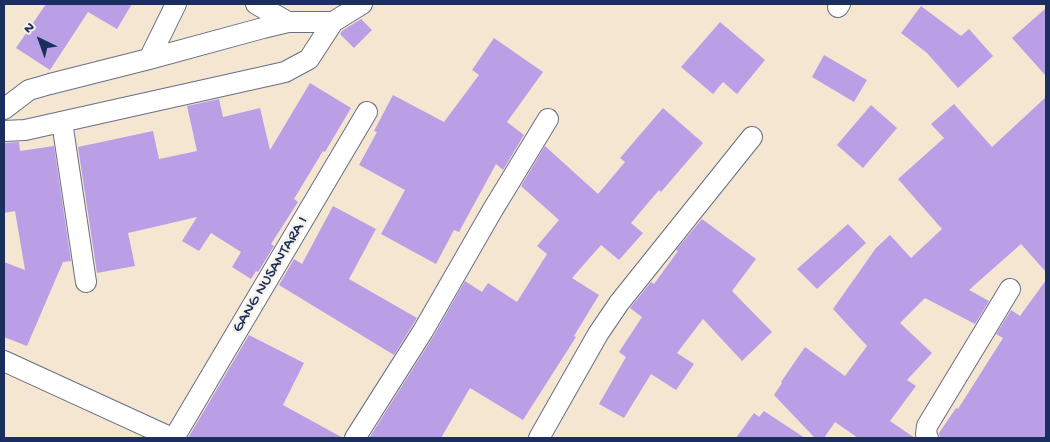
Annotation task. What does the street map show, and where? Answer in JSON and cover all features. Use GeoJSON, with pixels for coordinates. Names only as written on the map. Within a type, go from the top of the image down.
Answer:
{"type":"FeatureCollection","features":[{"type":"Feature","properties":{"kind":"street"},"geometry":{"type":"LineString","coordinates":[[149,59],[176,4]]}},
{"type":"Feature","properties":{"kind":"street"},"geometry":{"type":"LineString","coordinates":[[256,4],[288,22]]}},
{"type":"Feature","properties":{"kind":"street"},"geometry":{"type":"LineString","coordinates":[[4,132],[25,130],[285,72],[297,67],[309,58],[333,22],[362,4]]}},
{"type":"Feature","properties":{"kind":"street"},"geometry":{"type":"LineString","coordinates":[[4,109],[29,90],[263,28],[288,22],[333,22]]}},
{"type":"Feature","properties":{"kind":"street","name":"GANG NUSANTARA I"},"geometry":{"type":"LineString","coordinates":[[173,438],[367,112]]}},
{"type":"Feature","properties":{"kind":"street"},"geometry":{"type":"LineString","coordinates":[[355,438],[423,331],[492,211],[548,119]]}},
{"type":"Feature","properties":{"kind":"street"},"geometry":{"type":"LineString","coordinates":[[62,122],[86,282]]}},
{"type":"Feature","properties":{"kind":"street"},"geometry":{"type":"LineString","coordinates":[[539,438],[598,334],[619,303],[752,137]]}},
{"type":"Feature","properties":{"kind":"street"},"geometry":{"type":"LineString","coordinates":[[928,438],[926,434],[927,426],[1010,289]]}},
{"type":"Feature","properties":{"kind":"street"},"geometry":{"type":"LineString","coordinates":[[4,361],[173,438]]}},
{"type":"Feature","properties":{"kind":"building"},"geometry":{"type":"Polygon","coordinates":[[[46,4],[132,4],[117,29],[88,12],[50,70],[16,48],[46,4]]]}},
{"type":"Feature","properties":{"kind":"building"},"geometry":{"type":"Polygon","coordinates":[[[921,6],[961,36],[969,29],[993,56],[958,88],[927,53],[901,33],[921,6]]]}},
{"type":"Feature","properties":{"kind":"building"},"geometry":{"type":"Polygon","coordinates":[[[1046,8],[1046,76],[1012,38],[1046,8]]]}},
{"type":"Feature","properties":{"kind":"building"},"geometry":{"type":"Polygon","coordinates":[[[361,19],[372,30],[354,48],[340,34],[361,19]]]}},
{"type":"Feature","properties":{"kind":"building"},"geometry":{"type":"Polygon","coordinates":[[[720,22],[765,60],[737,94],[723,82],[713,94],[681,67],[720,22]]]}},
{"type":"Feature","properties":{"kind":"building"},"geometry":{"type":"Polygon","coordinates":[[[494,38],[543,72],[507,122],[524,135],[503,170],[496,164],[459,232],[454,230],[436,264],[381,234],[405,190],[359,165],[377,132],[374,131],[393,95],[444,122],[479,75],[472,70],[494,38]]]}},
{"type":"Feature","properties":{"kind":"building"},"geometry":{"type":"Polygon","coordinates":[[[824,55],[867,80],[854,102],[812,77],[824,55]]]}},
{"type":"Feature","properties":{"kind":"building"},"geometry":{"type":"Polygon","coordinates":[[[310,83],[351,108],[294,199],[298,202],[271,244],[274,246],[258,272],[256,271],[251,279],[232,267],[241,252],[211,233],[199,251],[182,241],[197,217],[128,233],[135,266],[97,273],[78,147],[153,131],[159,159],[197,151],[187,106],[219,99],[223,117],[260,108],[270,150],[310,83]]]}},
{"type":"Feature","properties":{"kind":"building"},"geometry":{"type":"Polygon","coordinates":[[[1046,97],[1046,272],[1021,244],[969,290],[989,301],[975,324],[925,298],[900,323],[932,353],[907,380],[916,386],[890,421],[915,438],[858,438],[835,422],[824,438],[815,438],[774,395],[805,347],[845,376],[867,346],[833,309],[876,248],[890,235],[911,258],[942,229],[898,179],[944,138],[931,124],[954,104],[992,147],[1046,97]]]}},
{"type":"Feature","properties":{"kind":"building"},"geometry":{"type":"Polygon","coordinates":[[[871,105],[897,128],[863,168],[837,145],[871,105]]]}},
{"type":"Feature","properties":{"kind":"building"},"geometry":{"type":"Polygon","coordinates":[[[663,108],[703,143],[661,192],[659,190],[631,223],[643,233],[619,260],[601,245],[572,278],[599,295],[574,336],[576,337],[523,420],[470,388],[441,438],[369,438],[433,337],[465,281],[482,292],[488,283],[517,302],[547,254],[537,246],[559,220],[521,186],[545,146],[598,194],[625,162],[620,158],[663,108]]]}},
{"type":"Feature","properties":{"kind":"building"},"geometry":{"type":"Polygon","coordinates":[[[19,142],[20,151],[54,146],[71,261],[63,262],[27,346],[4,337],[4,262],[25,270],[15,211],[4,213],[4,143],[19,142]]]}},
{"type":"Feature","properties":{"kind":"building"},"geometry":{"type":"Polygon","coordinates":[[[333,206],[376,229],[349,279],[417,318],[394,355],[279,285],[294,259],[302,264],[333,206]]]}},
{"type":"Feature","properties":{"kind":"building"},"geometry":{"type":"Polygon","coordinates":[[[702,219],[756,259],[732,291],[772,332],[742,361],[703,319],[677,353],[694,364],[676,390],[651,374],[624,418],[599,404],[626,357],[619,352],[642,317],[630,308],[651,282],[654,284],[678,251],[676,250],[702,219]]]}},
{"type":"Feature","properties":{"kind":"building"},"geometry":{"type":"Polygon","coordinates":[[[848,224],[866,243],[817,289],[797,269],[848,224]]]}},
{"type":"Feature","properties":{"kind":"building"},"geometry":{"type":"Polygon","coordinates":[[[1046,280],[1046,438],[940,438],[939,433],[956,408],[958,409],[1003,338],[996,334],[1011,310],[1020,316],[1046,280]]]}},
{"type":"Feature","properties":{"kind":"building"},"geometry":{"type":"Polygon","coordinates":[[[249,335],[304,363],[283,405],[343,438],[188,438],[249,335]]]}},
{"type":"Feature","properties":{"kind":"building"},"geometry":{"type":"Polygon","coordinates":[[[764,411],[805,438],[736,438],[754,413],[759,417],[764,411]]]}}]}
